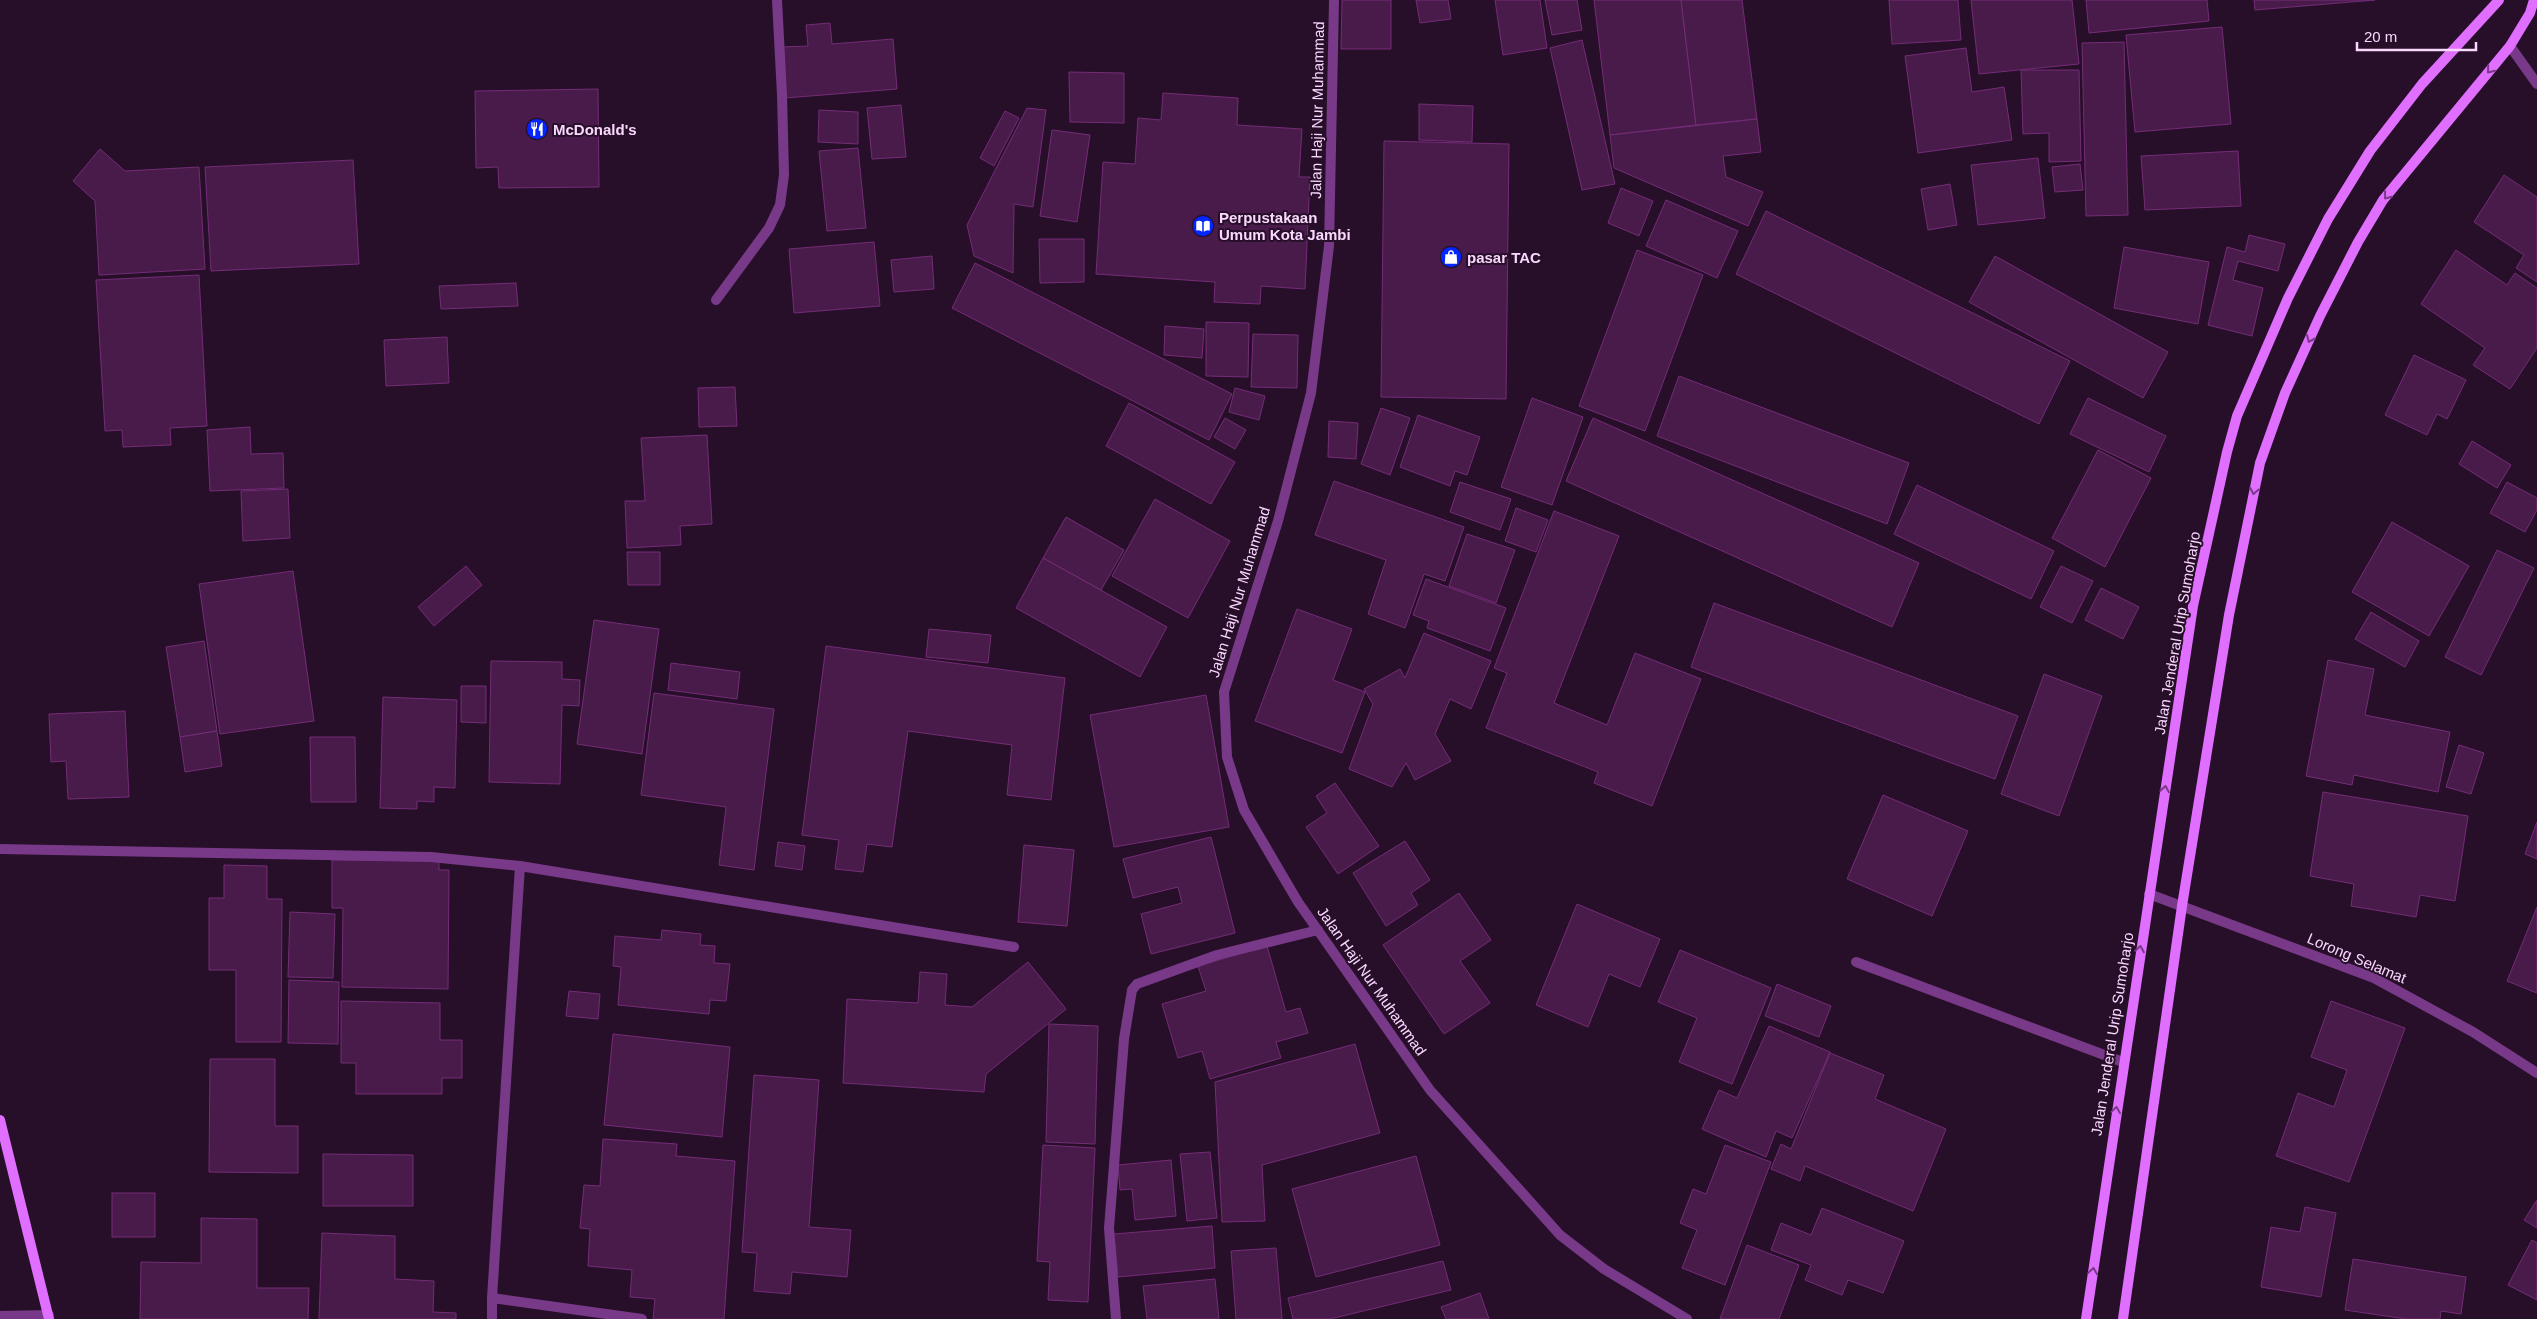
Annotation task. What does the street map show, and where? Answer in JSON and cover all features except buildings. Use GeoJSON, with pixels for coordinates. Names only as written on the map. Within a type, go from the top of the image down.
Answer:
{"type":"FeatureCollection","features":[{"type":"Feature","properties":{"kind":"street"},"geometry":{"type":"LineString","coordinates":[[716,300],[769,228],[780,205],[784,175],[777,0]]}},
{"type":"Feature","properties":{"kind":"street","name":"Jalan Haji Nur Muhammad"},"geometry":{"type":"LineString","coordinates":[[1334,0],[1329,246],[1311,393],[1278,521],[1224,692],[1227,757],[1244,810],[1298,902],[1430,1090],[1560,1235],[1604,1269],[1687,1319]]}},
{"type":"Feature","properties":{"kind":"street","name":"Jalan Jenderal Urip Sumoharjo"},"geometry":{"type":"LineString","coordinates":[[2086,1319],[2123,1062],[2194,606],[2227,452],[2252,377],[2288,298],[2328,219],[2370,151],[2422,84],[2499,0]]}},
{"type":"Feature","properties":{"kind":"street"},"geometry":{"type":"LineString","coordinates":[[2123,1319],[2182,906],[2229,615],[2260,463],[2270,430],[2320,316],[2358,242],[2383,200],[2510,46],[2530,13],[2534,0]]}},
{"type":"Feature","properties":{"kind":"street"},"geometry":{"type":"LineString","coordinates":[[2510,46],[2537,84]]}},
{"type":"Feature","properties":{"kind":"street"},"geometry":{"type":"LineString","coordinates":[[0,849],[432,857],[520,866],[1014,948]]}},
{"type":"Feature","properties":{"kind":"street"},"geometry":{"type":"LineString","coordinates":[[492,1319],[520,866]]}},
{"type":"Feature","properties":{"kind":"street","name":"Lorong Selamat"},"geometry":{"type":"LineString","coordinates":[[2149,894],[2374,978],[2473,1032],[2537,1073]]}},
{"type":"Feature","properties":{"kind":"street"},"geometry":{"type":"LineString","coordinates":[[1116,1319],[1109,1228],[1124,1039],[1132,990],[1137,984],[1217,955],[1318,930]]}},
{"type":"Feature","properties":{"kind":"street"},"geometry":{"type":"LineString","coordinates":[[1856,962],[2123,1062]]}},
{"type":"Feature","properties":{"kind":"street"},"geometry":{"type":"LineString","coordinates":[[0,1120],[49,1317],[0,1316]]}},
{"type":"Feature","properties":{"kind":"street"},"geometry":{"type":"LineString","coordinates":[[492,1298],[642,1319]]}},
{"type":"Feature","properties":{"kind":"place","name":"McDonald's"},"geometry":{"type":"Point","coordinates":[537,129]}},
{"type":"Feature","properties":{"kind":"place","name":"Perpustakaan Umum Kota Jambi"},"geometry":{"type":"Point","coordinates":[1203,226]}},
{"type":"Feature","properties":{"kind":"place","name":"pasar TAC"},"geometry":{"type":"Point","coordinates":[1451,257]}}]}
